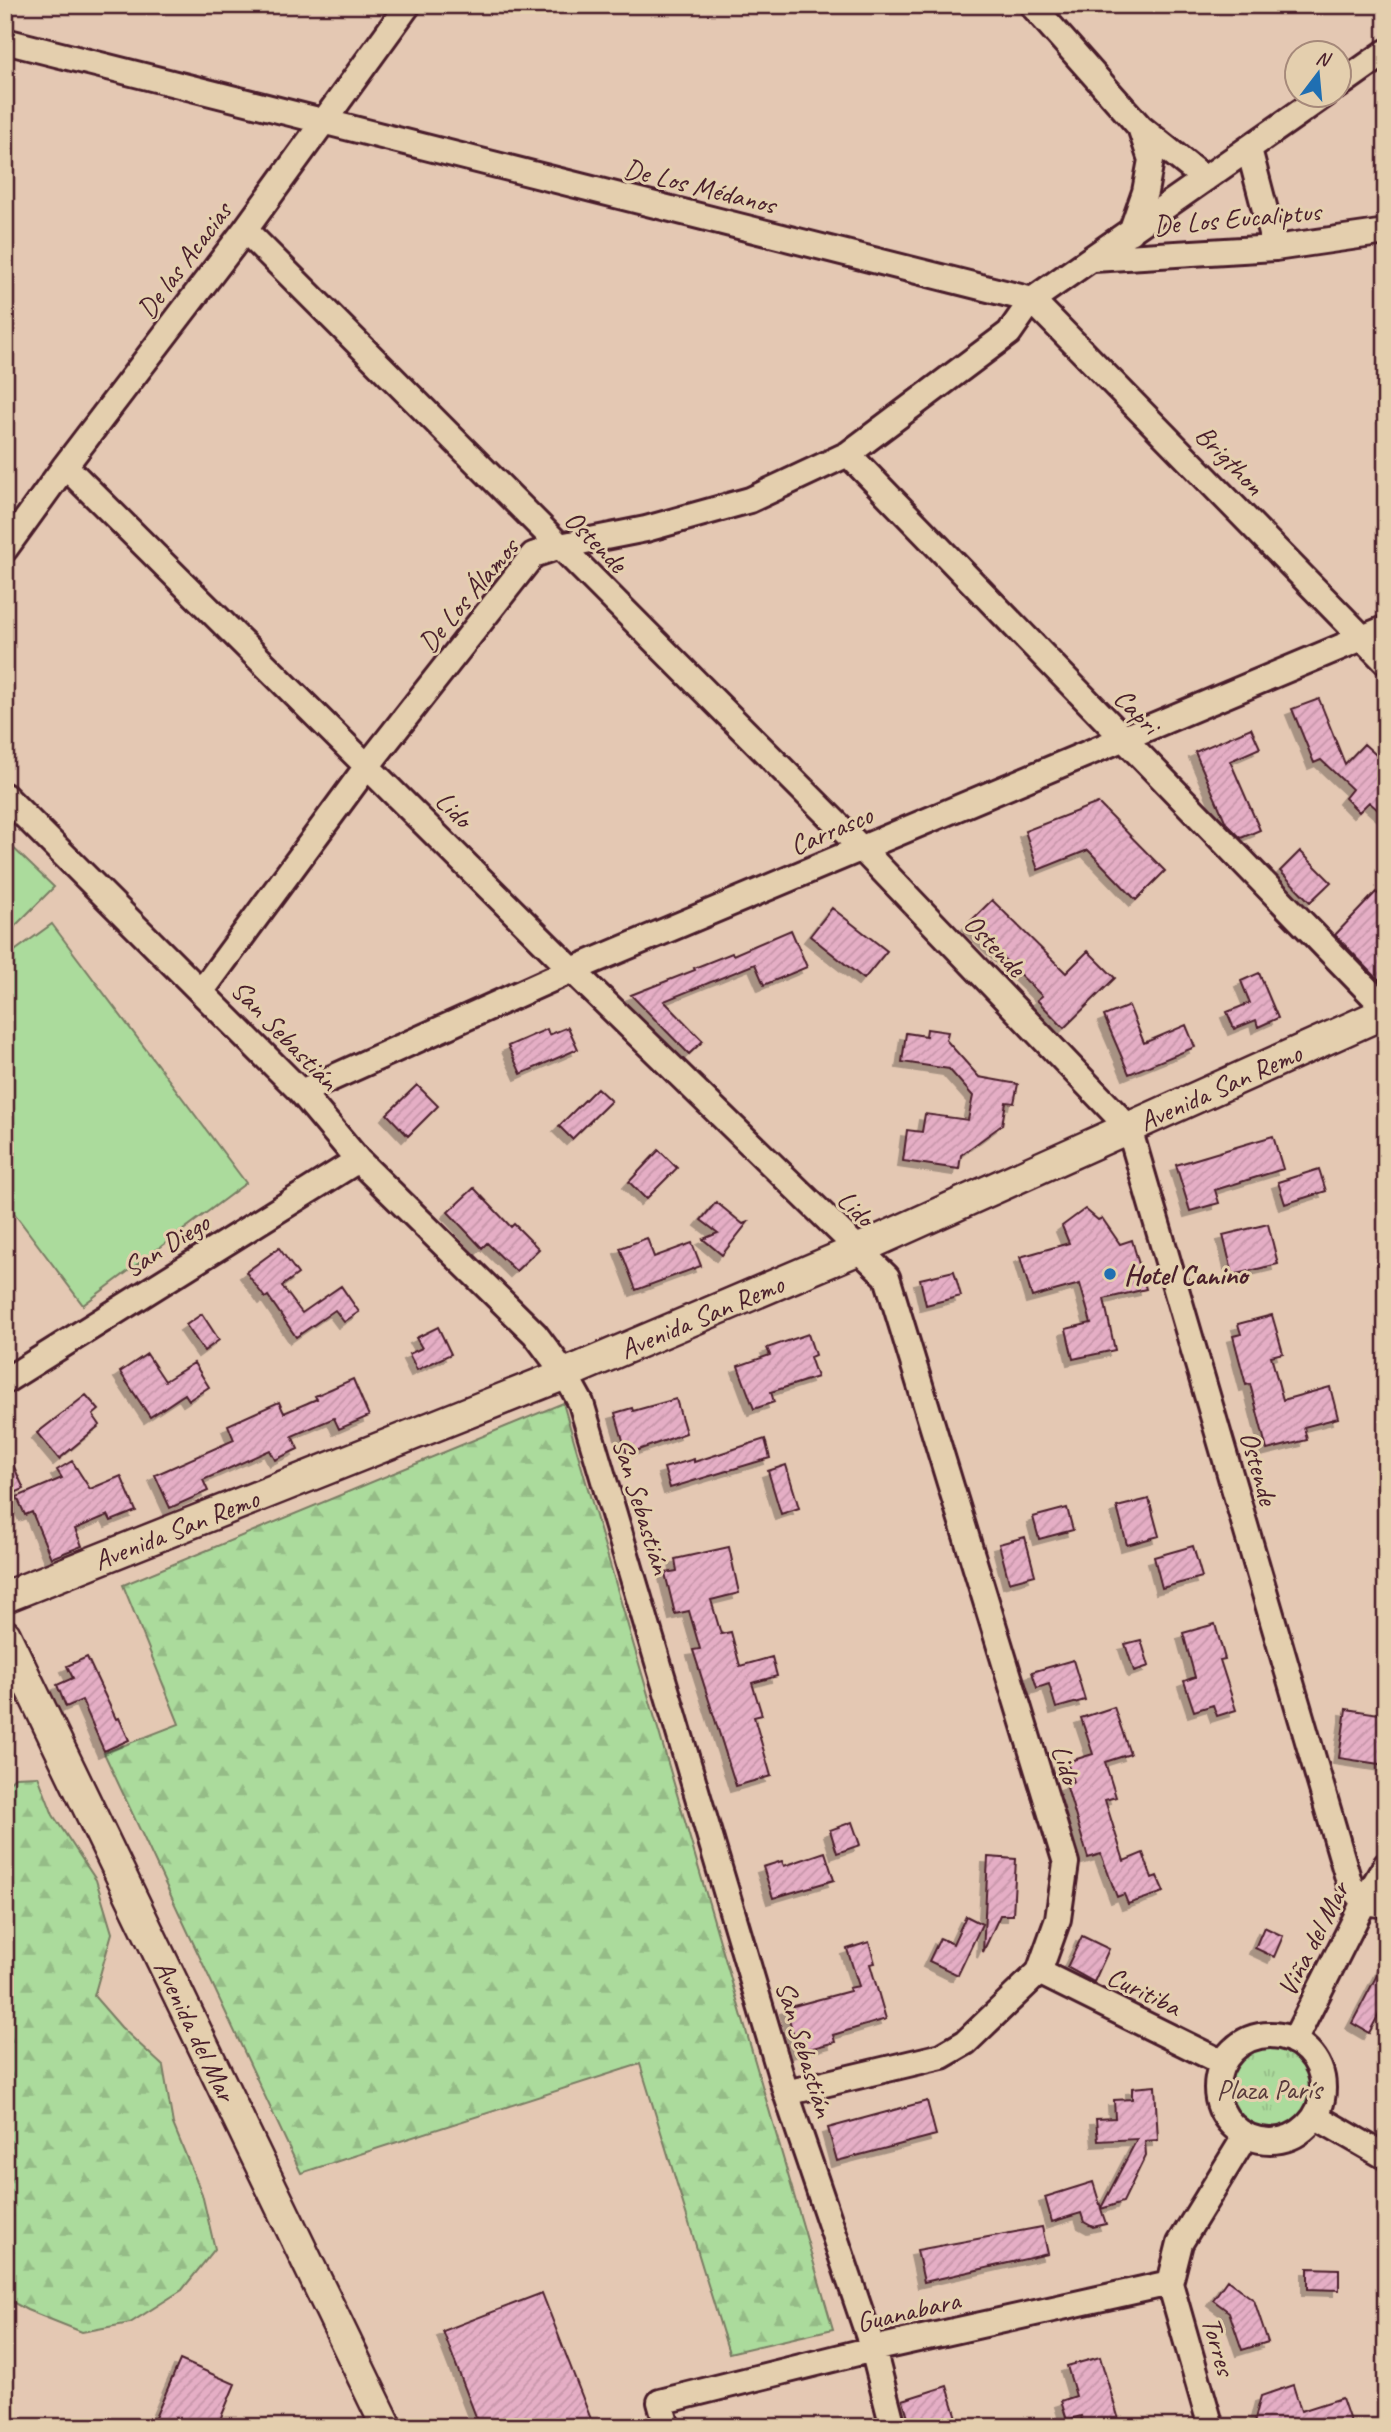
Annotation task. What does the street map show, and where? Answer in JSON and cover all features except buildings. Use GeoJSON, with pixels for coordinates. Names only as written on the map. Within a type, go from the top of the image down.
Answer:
{"type":"FeatureCollection","features":[{"type":"Feature","properties":{"kind":"street","name":"De las Acacias"},"geometry":{"type":"LineString","coordinates":[[5,550],[65,466],[245,230],[408,5]]}},
{"type":"Feature","properties":{"kind":"street","name":"De Los Eucaliptus"},"geometry":{"type":"LineString","coordinates":[[1032,5],[1140,127],[1205,179]]}},
{"type":"Feature","properties":{"kind":"street","name":"De Los Médanos"},"geometry":{"type":"LineString","coordinates":[[5,41],[1032,300]]}},
{"type":"Feature","properties":{"kind":"street"},"geometry":{"type":"LineString","coordinates":[[1352,77],[1386,52]]}},
{"type":"Feature","properties":{"kind":"street"},"geometry":{"type":"LineString","coordinates":[[1032,300],[1306,108]]}},
{"type":"Feature","properties":{"kind":"street"},"geometry":{"type":"LineString","coordinates":[[1131,232],[1145,192],[1151,160],[1140,127]]}},
{"type":"Feature","properties":{"kind":"street"},"geometry":{"type":"LineString","coordinates":[[1249,149],[1275,248]]}},
{"type":"Feature","properties":{"kind":"street","name":"Ostende"},"geometry":{"type":"LineString","coordinates":[[245,230],[863,850],[1129,1128],[1350,1885],[1375,1904]]}},
{"type":"Feature","properties":{"kind":"street","name":"De Los Eucaliptus"},"geometry":{"type":"LineString","coordinates":[[1093,259],[1275,248],[1386,232]]}},
{"type":"Feature","properties":{"kind":"street","name":"De Los Álamos"},"geometry":{"type":"LineString","coordinates":[[201,992],[369,765],[533,555],[560,546],[646,529],[750,500],[848,454],[1009,333],[1032,300]]}},
{"type":"Feature","properties":{"kind":"street","name":"Brigthon"},"geometry":{"type":"LineString","coordinates":[[1032,300],[1386,662]]}},
{"type":"Feature","properties":{"kind":"street","name":"Capri"},"geometry":{"type":"LineString","coordinates":[[848,454],[1386,1010]]}},
{"type":"Feature","properties":{"kind":"street","name":"Lido"},"geometry":{"type":"LineString","coordinates":[[65,466],[369,765],[572,970],[887,1278],[1066,1863],[1058,1919],[1039,1972],[966,2042],[942,2056],[786,2093]]}},
{"type":"Feature","properties":{"kind":"street","name":"Carrasco"},"geometry":{"type":"LineString","coordinates":[[301,1092],[572,970],[1386,628]]}},
{"type":"Feature","properties":{"kind":"street","name":"San Sebastián"},"geometry":{"type":"LineString","coordinates":[[5,796],[301,1092],[358,1160],[535,1334],[565,1374],[580,1403],[786,2093],[873,2349],[893,2427]]}},
{"type":"Feature","properties":{"kind":"street","name":"Avenida San Remo"},"geometry":{"type":"LineString","coordinates":[[5,1597],[565,1374],[857,1250],[1386,1010]]}},
{"type":"Feature","properties":{"kind":"street","name":"San Diego"},"geometry":{"type":"LineString","coordinates":[[5,1381],[358,1160]]}},
{"type":"Feature","properties":{"kind":"street","name":"Avenida del Mar"},"geometry":{"type":"LineString","coordinates":[[5,1635],[387,2427]]}},
{"type":"Feature","properties":{"kind":"street","name":"Viña del Mar"},"geometry":{"type":"LineString","coordinates":[[1294,2040],[1375,1904],[1386,1865]]}},
{"type":"Feature","properties":{"kind":"street","name":"Curitiba"},"geometry":{"type":"LineString","coordinates":[[1039,1972],[1223,2063]]}},
{"type":"Feature","properties":{"kind":"street"},"geometry":{"type":"LineString","coordinates":[[1279,2035],[1294,2040],[1308,2051],[1318,2065],[1323,2082],[1322,2100],[1315,2116],[1305,2128],[1292,2136],[1261,2140],[1247,2135],[1233,2125],[1223,2112],[1218,2096],[1218,2079],[1223,2063],[1233,2050],[1254,2038],[1279,2035]]}},
{"type":"Feature","properties":{"kind":"street"},"geometry":{"type":"LineString","coordinates":[[1315,2116],[1386,2157]]}},
{"type":"Feature","properties":{"kind":"street"},"geometry":{"type":"LineString","coordinates":[[1170,2283],[1180,2243],[1247,2135]]}},
{"type":"Feature","properties":{"kind":"street","name":"Guanabara"},"geometry":{"type":"LineString","coordinates":[[667,2427],[660,2402],[873,2349],[1170,2283]]}},
{"type":"Feature","properties":{"kind":"street","name":"Torres"},"geometry":{"type":"LineString","coordinates":[[1170,2283],[1211,2427]]}},
{"type":"Feature","properties":{"kind":"green space"},"geometry":{"type":"Polygon","coordinates":[[[5,840],[54,887],[5,936],[5,840]]]}},
{"type":"Feature","properties":{"kind":"green space"},"geometry":{"type":"Polygon","coordinates":[[[52,924],[246,1183],[83,1305],[5,1201],[5,958],[52,924]]]}},
{"type":"Feature","properties":{"kind":"green space"},"geometry":{"type":"Polygon","coordinates":[[[563,1403],[833,2329],[729,2353],[640,2064],[301,2173],[104,1753],[179,1724],[123,1585],[563,1403]]]}},
{"type":"Feature","properties":{"kind":"green space"},"geometry":{"type":"Polygon","coordinates":[[[38,1776],[53,1815],[96,1880],[112,1933],[94,1996],[121,2027],[163,2066],[173,2124],[202,2194],[215,2249],[182,2290],[130,2323],[82,2332],[5,2298],[5,1786],[15,1777],[38,1776]]]}},
{"type":"Feature","properties":{"kind":"green space","name":"Plaza París"},"geometry":{"type":"Polygon","coordinates":[[[1269,2044],[1286,2047],[1301,2057],[1311,2072],[1314,2089],[1311,2106],[1301,2121],[1286,2131],[1269,2134],[1252,2131],[1237,2121],[1227,2106],[1224,2089],[1227,2072],[1237,2057],[1252,2047],[1269,2044]]]}},
{"type":"Feature","properties":{"kind":"place","name":"Hotel Canino"},"geometry":{"type":"Point","coordinates":[1110,1274]}}]}
